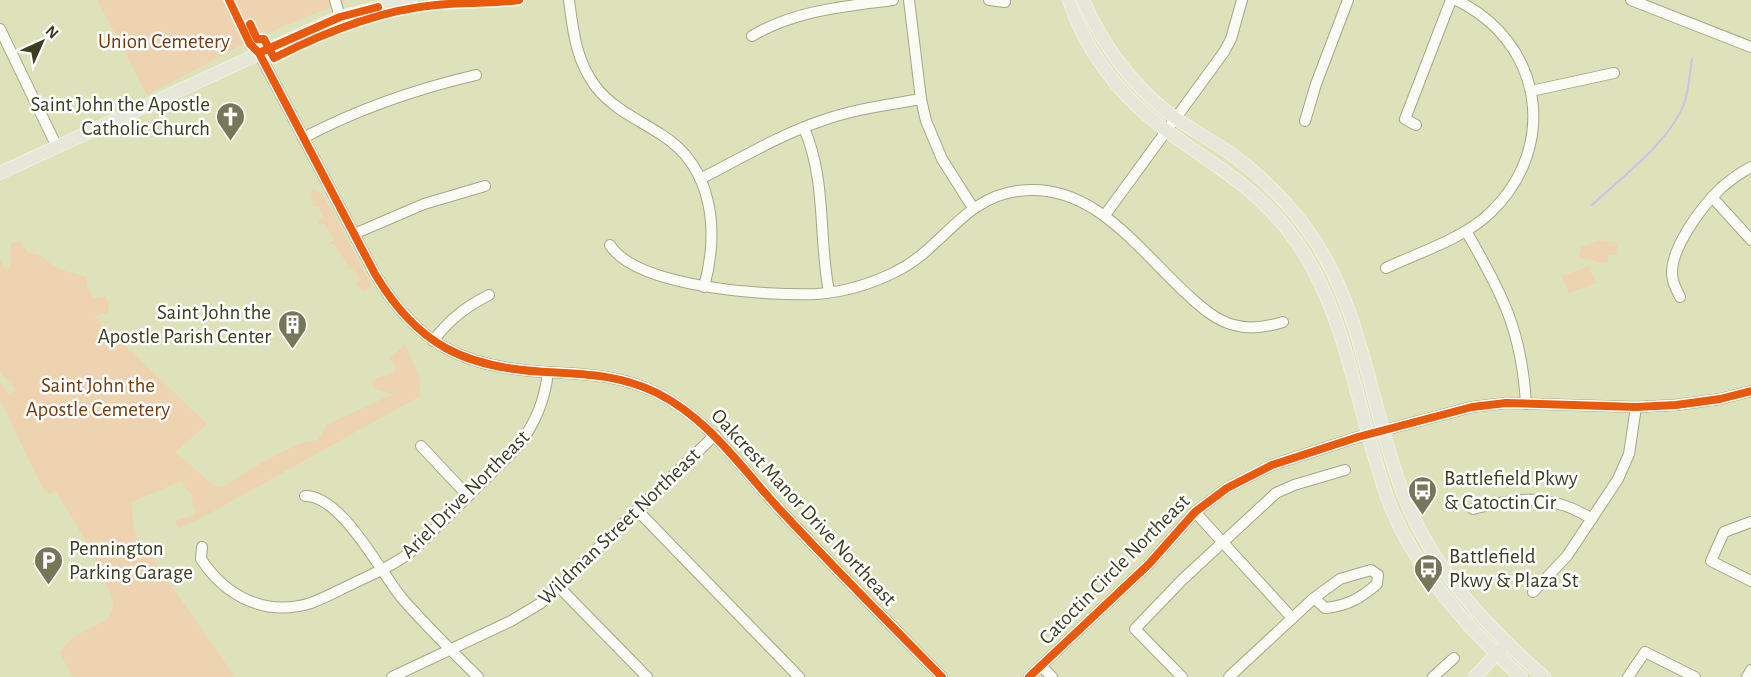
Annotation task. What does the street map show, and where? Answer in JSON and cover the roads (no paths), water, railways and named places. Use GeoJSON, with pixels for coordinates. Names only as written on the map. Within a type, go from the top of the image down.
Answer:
{"type":"FeatureCollection","features":[{"type":"Feature","properties":{"kind":"main road"},"geometry":{"type":"LineString","coordinates":[[0,173],[340,17],[410,0]]}},
{"type":"Feature","properties":{"kind":"main road"},"geometry":{"type":"LineString","coordinates":[[1069,0],[1072,12],[1089,43],[1111,76],[1136,105],[1166,130],[1245,185],[1270,209],[1295,240],[1328,299],[1391,506],[1407,541],[1436,586],[1496,654],[1521,677]]}},
{"type":"Feature","properties":{"kind":"main road"},"geometry":{"type":"LineString","coordinates":[[1083,0],[1101,35],[1128,73],[1153,99],[1262,179],[1314,240],[1344,298],[1401,489],[1431,553],[1467,600],[1506,642],[1544,677]]}},
{"type":"Feature","properties":{"kind":"main road"},"geometry":{"type":"LineString","coordinates":[[1474,677],[1506,642]]}},
{"type":"Feature","properties":{"kind":"street"},"geometry":{"type":"LineString","coordinates":[[335,0],[340,17]]}},
{"type":"Feature","properties":{"kind":"street"},"geometry":{"type":"LineString","coordinates":[[569,0],[579,54],[586,72],[597,88],[616,107],[678,147],[694,165],[709,203],[712,227],[712,252],[704,286]]}},
{"type":"Feature","properties":{"kind":"street"},"geometry":{"type":"LineString","coordinates":[[752,36],[777,22],[801,14],[893,0]]}},
{"type":"Feature","properties":{"kind":"street"},"geometry":{"type":"LineString","coordinates":[[909,0],[921,99],[926,121],[938,150],[973,208]]}},
{"type":"Feature","properties":{"kind":"street"},"geometry":{"type":"LineString","coordinates":[[989,0],[1005,2]]}},
{"type":"Feature","properties":{"kind":"street"},"geometry":{"type":"LineString","coordinates":[[1105,215],[1231,39],[1242,0]]}},
{"type":"Feature","properties":{"kind":"street"},"geometry":{"type":"LineString","coordinates":[[1305,121],[1316,84],[1348,0]]}},
{"type":"Feature","properties":{"kind":"street"},"geometry":{"type":"LineString","coordinates":[[1416,125],[1405,119],[1451,0]]}},
{"type":"Feature","properties":{"kind":"street"},"geometry":{"type":"LineString","coordinates":[[1386,268],[1466,231],[1490,214],[1507,195],[1522,169],[1532,130],[1531,91],[1523,67],[1504,35],[1480,13],[1456,0]]}},
{"type":"Feature","properties":{"kind":"street"},"geometry":{"type":"LineString","coordinates":[[1631,0],[1751,47]]}},
{"type":"Feature","properties":{"kind":"street"},"geometry":{"type":"LineString","coordinates":[[0,29],[57,147]]}},
{"type":"Feature","properties":{"kind":"street","name":"Oakcrest Manor Drive Northeast"},"geometry":{"type":"LineString","coordinates":[[259,53],[375,274],[394,303],[416,327],[433,341],[455,353],[487,365],[580,373],[630,382],[674,402],[715,435],[783,514],[935,675]]}},
{"type":"Feature","properties":{"kind":"street"},"geometry":{"type":"LineString","coordinates":[[1531,91],[1614,73]]}},
{"type":"Feature","properties":{"kind":"street"},"geometry":{"type":"LineString","coordinates":[[303,138],[372,106],[476,75]]}},
{"type":"Feature","properties":{"kind":"street"},"geometry":{"type":"LineString","coordinates":[[700,179],[775,140],[804,128],[851,112],[921,99]]}},
{"type":"Feature","properties":{"kind":"street"},"geometry":{"type":"LineString","coordinates":[[804,128],[818,174],[829,292]]}},
{"type":"Feature","properties":{"kind":"street"},"geometry":{"type":"LineString","coordinates":[[1680,297],[1672,279],[1673,263],[1682,240],[1712,197],[1730,180],[1751,167]]}},
{"type":"Feature","properties":{"kind":"street"},"geometry":{"type":"LineString","coordinates":[[354,234],[424,204],[485,186]]}},
{"type":"Feature","properties":{"kind":"street"},"geometry":{"type":"LineString","coordinates":[[610,245],[621,258],[631,264],[654,273],[704,286],[798,294],[852,289],[897,272],[919,256],[973,208],[1003,193],[1033,189],[1074,197],[1105,215],[1184,292],[1215,317],[1229,324],[1244,327],[1270,326],[1283,322]]}},
{"type":"Feature","properties":{"kind":"street"},"geometry":{"type":"LineString","coordinates":[[1712,197],[1751,240]]}},
{"type":"Feature","properties":{"kind":"street"},"geometry":{"type":"LineString","coordinates":[[1466,231],[1487,267],[1509,313],[1521,356],[1526,404]]}},
{"type":"Feature","properties":{"kind":"street"},"geometry":{"type":"LineString","coordinates":[[433,341],[461,310],[489,295]]}},
{"type":"Feature","properties":{"kind":"street","name":"Ariel Drive Northeast"},"geometry":{"type":"LineString","coordinates":[[202,547],[201,560],[221,585],[244,599],[269,606],[282,607],[309,603],[382,570],[412,550],[519,445],[539,413],[548,372]]}},
{"type":"Feature","properties":{"kind":"street","name":"Catoctin Circle Northeast"},"geometry":{"type":"LineString","coordinates":[[1029,677],[1149,564],[1196,512],[1227,488],[1256,471],[1299,455],[1369,434],[1472,407],[1526,404],[1636,407],[1700,402],[1751,391]]}},
{"type":"Feature","properties":{"kind":"street"},"geometry":{"type":"LineString","coordinates":[[1533,592],[1567,556],[1618,479],[1629,454],[1636,407]]}},
{"type":"Feature","properties":{"kind":"street","name":"Wildman Street Northeast"},"geometry":{"type":"LineString","coordinates":[[392,677],[528,612],[559,587],[715,435]]}},
{"type":"Feature","properties":{"kind":"street"},"geometry":{"type":"LineString","coordinates":[[421,446],[468,496]]}},
{"type":"Feature","properties":{"kind":"street"},"geometry":{"type":"LineString","coordinates":[[1182,677],[1135,629],[1182,579],[1276,493],[1294,485],[1345,470]]}},
{"type":"Feature","properties":{"kind":"street"},"geometry":{"type":"LineString","coordinates":[[305,496],[324,500],[363,541],[402,597],[478,677]]}},
{"type":"Feature","properties":{"kind":"street"},"geometry":{"type":"LineString","coordinates":[[1473,509],[1510,500],[1541,500],[1577,510],[1592,519]]}},
{"type":"Feature","properties":{"kind":"street"},"geometry":{"type":"LineString","coordinates":[[637,510],[799,677]]}},
{"type":"Feature","properties":{"kind":"street"},"geometry":{"type":"LineString","coordinates":[[1196,512],[1292,618]]}},
{"type":"Feature","properties":{"kind":"street"},"geometry":{"type":"LineString","coordinates":[[1751,522],[1724,532],[1711,561],[1751,581]]}},
{"type":"Feature","properties":{"kind":"street"},"geometry":{"type":"LineString","coordinates":[[1229,677],[1292,618],[1326,587],[1354,574],[1371,570],[1378,575],[1377,585],[1361,598],[1345,605],[1325,608],[1314,598]]}},
{"type":"Feature","properties":{"kind":"street"},"geometry":{"type":"LineString","coordinates":[[559,587],[647,677]]}},
{"type":"Feature","properties":{"kind":"street"},"geometry":{"type":"LineString","coordinates":[[1629,677],[1645,652],[1695,677]]}},
{"type":"Feature","properties":{"kind":"street"},"geometry":{"type":"LineString","coordinates":[[1433,677],[1454,658]]}},
{"type":"Feature","properties":{"kind":"street"},"geometry":{"type":"LineString","coordinates":[[1041,666],[1052,677]]}},
{"type":"Feature","properties":{"kind":"street"},"geometry":{"type":"LineString","coordinates":[[1747,677],[1751,670]]}},
{"type":"Feature","properties":{"kind":"waterway"},"geometry":{"type":"LineString","coordinates":[[1592,205],[1658,144],[1679,116],[1685,101],[1692,59]]}},
{"type":"Feature","properties":{"kind":"place","name":"Saint John the Apostle Catholic Church"},"geometry":{"type":"Point","coordinates":[231,142]}},
{"type":"Feature","properties":{"kind":"place","name":"Saint John the Apostle Parish Center"},"geometry":{"type":"Point","coordinates":[292,350]}},
{"type":"Feature","properties":{"kind":"place","name":"Battlefield Pkwy & Catoctin Cir"},"geometry":{"type":"Point","coordinates":[1423,516]}},
{"type":"Feature","properties":{"kind":"place","name":"Pennington Parking Garage"},"geometry":{"type":"Point","coordinates":[48,586]}},
{"type":"Feature","properties":{"kind":"place","name":"Battlefield Pkwy & Plaza St"},"geometry":{"type":"Point","coordinates":[1428,594]}},
{"type":"Feature","properties":{"kind":"park label","name":"Union Cemetery"},"geometry":{"type":"Point","coordinates":[164,41]}},
{"type":"Feature","properties":{"kind":"park label","name":"Saint John the Apostle Cemetery"},"geometry":{"type":"Point","coordinates":[98,397]}}]}
